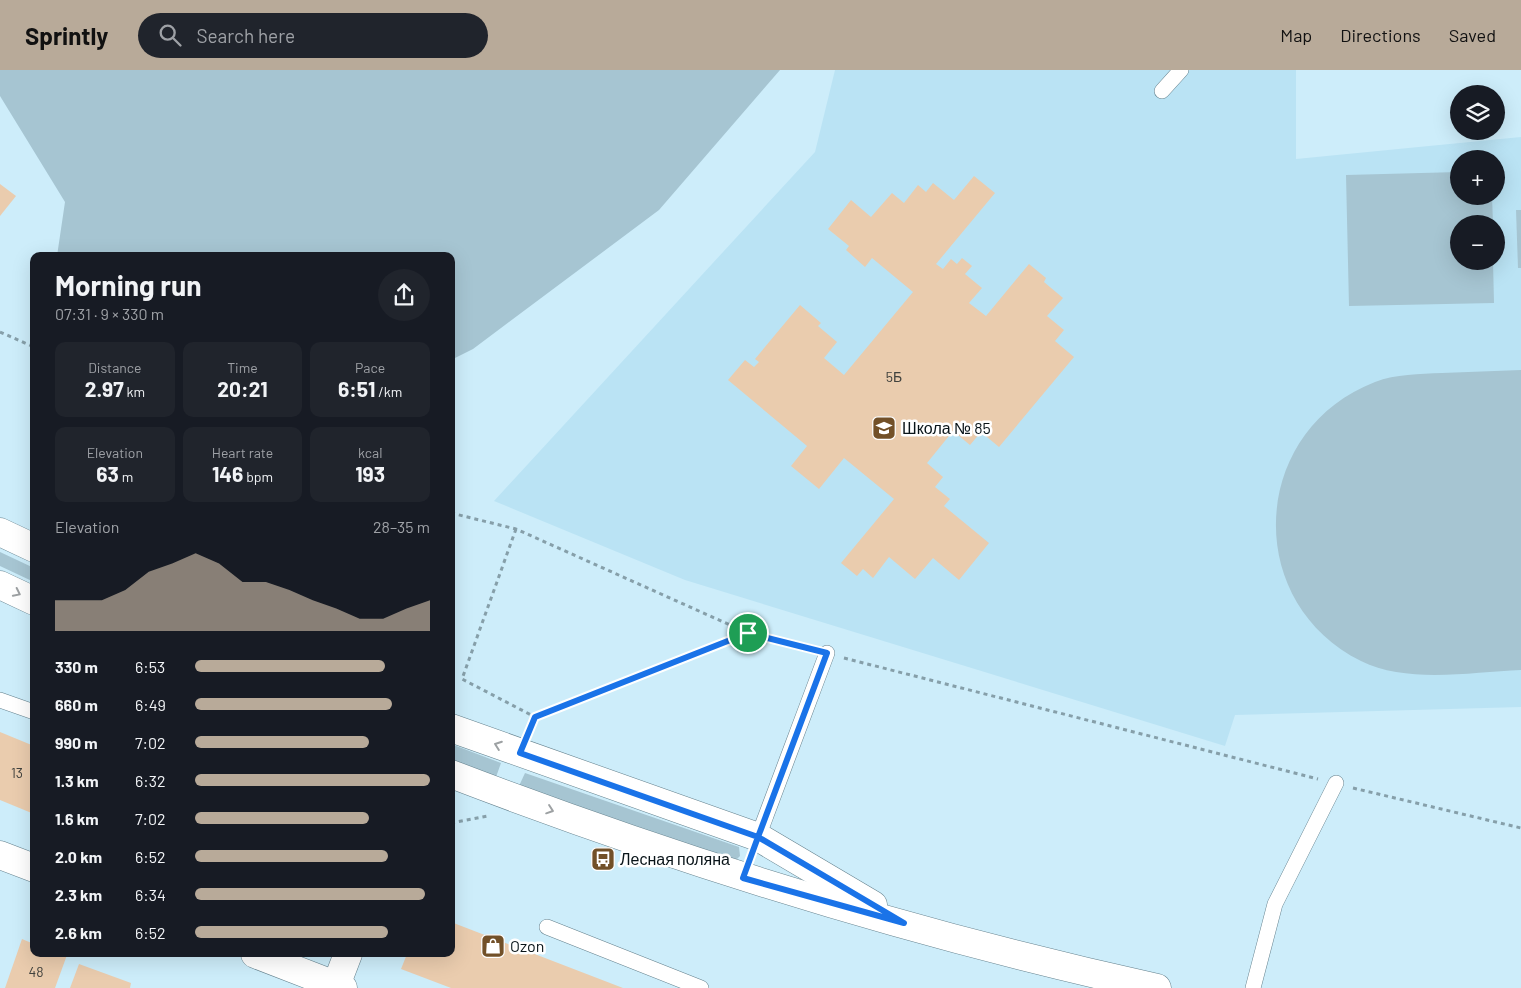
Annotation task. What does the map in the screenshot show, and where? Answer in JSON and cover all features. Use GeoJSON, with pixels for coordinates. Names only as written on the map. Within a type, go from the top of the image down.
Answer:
{"type":"FeatureCollection","features":[{"type":"Feature","properties":{"kind":"main road"},"geometry":{"type":"LineString","coordinates":[[0,532],[30,546]]}},
{"type":"Feature","properties":{"kind":"main road"},"geometry":{"type":"LineString","coordinates":[[0,585],[30,600]]}},
{"type":"Feature","properties":{"kind":"main road"},"geometry":{"type":"LineString","coordinates":[[455,729],[758,837],[904,923]]}},
{"type":"Feature","properties":{"kind":"main road"},"geometry":{"type":"LineString","coordinates":[[455,775],[743,878],[1078,971],[1156,988]]}},
{"type":"Feature","properties":{"kind":"main road"},"geometry":{"type":"LineString","coordinates":[[743,878],[758,837]]}},
{"type":"Feature","properties":{"kind":"main road"},"geometry":{"type":"LineString","coordinates":[[0,855],[30,866]]}},
{"type":"Feature","properties":{"kind":"main road"},"geometry":{"type":"LineString","coordinates":[[262,957],[338,987],[347,957]]}},
{"type":"Feature","properties":{"kind":"lane"},"geometry":{"type":"LineString","coordinates":[[1162,91],[1181,70]]}},
{"type":"Feature","properties":{"kind":"lane"},"geometry":{"type":"LineString","coordinates":[[758,837],[827,653]]}},
{"type":"Feature","properties":{"kind":"lane"},"geometry":{"type":"LineString","coordinates":[[0,700],[30,711]]}},
{"type":"Feature","properties":{"kind":"lane"},"geometry":{"type":"LineString","coordinates":[[1253,988],[1275,904],[1336,783]]}},
{"type":"Feature","properties":{"kind":"lane"},"geometry":{"type":"LineString","coordinates":[[546,927],[701,988]]}},
{"type":"Feature","properties":{"kind":"path"},"geometry":{"type":"LineString","coordinates":[[0,332],[30,345]]}},
{"type":"Feature","properties":{"kind":"path"},"geometry":{"type":"LineString","coordinates":[[455,513],[516,529],[748,633],[1336,783],[1521,828]]}},
{"type":"Feature","properties":{"kind":"path"},"geometry":{"type":"LineString","coordinates":[[516,529],[462,679],[535,717]]}},
{"type":"Feature","properties":{"kind":"path"},"geometry":{"type":"LineString","coordinates":[[520,753],[535,717],[748,633]]}},
{"type":"Feature","properties":{"kind":"shaded area"},"geometry":{"type":"Polygon","coordinates":[[[0,70],[780,70],[659,210],[473,349],[455,358],[455,252],[58,252],[65,202],[0,96],[0,70]]]}},
{"type":"Feature","properties":{"kind":"shaded area","name":"Школа № 85"},"geometry":{"type":"Polygon","coordinates":[[[835,70],[1296,70],[1296,159],[1521,137],[1521,707],[1235,715],[1225,746],[685,580],[494,501],[815,152],[835,70]]]}},
{"type":"Feature","properties":{"kind":"shaded area"},"geometry":{"type":"Polygon","coordinates":[[[1450,172],[1450,205],[1492,205],[1493,215],[1450,215],[1450,270],[1493,270],[1494,303],[1349,306],[1346,175],[1450,172]]]}},
{"type":"Feature","properties":{"kind":"shaded area"},"geometry":{"type":"Polygon","coordinates":[[[1516,210],[1521,210],[1521,268],[1518,268],[1516,210]]]}},
{"type":"Feature","properties":{"kind":"shaded area"},"geometry":{"type":"Polygon","coordinates":[[[1521,370],[1521,670],[1440,675],[1419,674],[1379,668],[1361,661],[1322,634],[1295,599],[1280,559],[1276,517],[1284,476],[1303,437],[1334,405],[1383,379],[1416,374],[1521,370]]]}},
{"type":"Feature","properties":{"kind":"shaded area"},"geometry":{"type":"Polygon","coordinates":[[[0,552],[30,566],[30,580],[0,566],[0,552]]]}},
{"type":"Feature","properties":{"kind":"shaded area"},"geometry":{"type":"Polygon","coordinates":[[[455,746],[501,763],[496,777],[455,761],[455,746]]]}},
{"type":"Feature","properties":{"kind":"shaded area"},"geometry":{"type":"Polygon","coordinates":[[[525,773],[739,847],[740,856],[734,862],[519,786],[525,773]]]}},
{"type":"Feature","properties":{"kind":"building"},"geometry":{"type":"Polygon","coordinates":[[[974,176],[995,193],[936,264],[943,269],[951,259],[957,264],[962,258],[972,266],[965,274],[982,288],[969,303],[986,316],[1029,264],[1046,278],[1044,282],[1063,298],[1047,316],[1064,330],[1055,341],[1074,357],[999,447],[981,432],[970,445],[953,431],[927,463],[943,477],[935,487],[950,499],[944,506],[989,543],[959,580],[933,558],[915,579],[889,557],[873,578],[863,569],[857,576],[841,563],[894,499],[844,458],[819,489],[791,466],[807,446],[728,380],[745,360],[754,367],[759,362],[755,359],[800,305],[821,323],[818,326],[837,342],[824,358],[844,375],[913,292],[872,258],[865,267],[846,250],[849,246],[828,229],[851,200],[871,217],[892,193],[904,203],[918,185],[926,192],[933,183],[954,200],[974,176]]]}},
{"type":"Feature","properties":{"kind":"building"},"geometry":{"type":"Polygon","coordinates":[[[0,184],[16,196],[0,216],[0,184]]]}},
{"type":"Feature","properties":{"kind":"building"},"geometry":{"type":"Polygon","coordinates":[[[0,732],[30,744],[30,812],[0,800],[0,732]]]}},
{"type":"Feature","properties":{"kind":"building"},"geometry":{"type":"Polygon","coordinates":[[[455,924],[623,988],[451,988],[401,969],[406,957],[455,957],[455,924]]]}},
{"type":"Feature","properties":{"kind":"building"},"geometry":{"type":"Polygon","coordinates":[[[22,939],[30,942],[30,957],[66,957],[55,988],[5,988],[22,939]]]}},
{"type":"Feature","properties":{"kind":"building"},"geometry":{"type":"Polygon","coordinates":[[[79,964],[131,983],[130,988],[70,988],[79,964]]]}},
{"type":"Feature","properties":{"kind":"place","name":"Школа № 85"},"geometry":{"type":"Point","coordinates":[884,428]}},
{"type":"Feature","properties":{"kind":"place","name":"Лесная поляна"},"geometry":{"type":"Point","coordinates":[603,859]}},
{"type":"Feature","properties":{"kind":"place","name":"Ozon"},"geometry":{"type":"Point","coordinates":[493,946]}},
{"type":"Feature","properties":{"kind":"route"},"geometry":{"type":"LineString","coordinates":[[748,633],[535,717],[520,753],[758,837],[743,878],[904,923],[758,837],[827,653],[748,633]]}}]}
